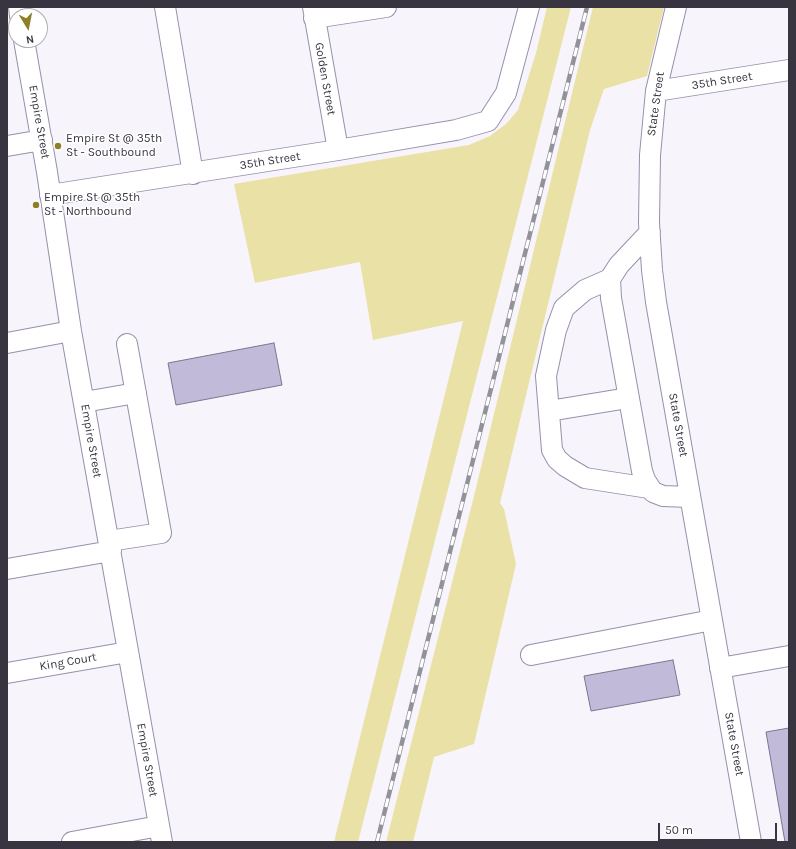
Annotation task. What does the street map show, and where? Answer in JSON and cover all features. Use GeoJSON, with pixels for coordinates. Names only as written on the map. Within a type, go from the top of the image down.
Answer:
{"type":"FeatureCollection","features":[{"type":"Feature","properties":{"kind":"street"},"geometry":{"type":"LineString","coordinates":[[165,7],[193,174]]}},
{"type":"Feature","properties":{"kind":"street"},"geometry":{"type":"LineString","coordinates":[[314,12],[386,7]]}},
{"type":"Feature","properties":{"kind":"street","name":"35th Street"},"geometry":{"type":"LineString","coordinates":[[50,195],[193,174],[338,150],[456,130],[488,121],[506,93],[529,7]]}},
{"type":"Feature","properties":{"kind":"street","name":"State Street"},"geometry":{"type":"LineString","coordinates":[[676,7],[656,91],[650,155],[650,232],[656,302],[751,842]]}},
{"type":"Feature","properties":{"kind":"street","name":"Golden Street"},"geometry":{"type":"LineString","coordinates":[[314,12],[338,150]]}},
{"type":"Feature","properties":{"kind":"street","name":"Empire Street"},"geometry":{"type":"LineString","coordinates":[[25,48],[42,140],[71,331],[160,834]]}},
{"type":"Feature","properties":{"kind":"street","name":"35th Street"},"geometry":{"type":"LineString","coordinates":[[656,91],[789,70]]}},
{"type":"Feature","properties":{"kind":"street"},"geometry":{"type":"LineString","coordinates":[[7,146],[42,140]]}},
{"type":"Feature","properties":{"kind":"street"},"geometry":{"type":"LineString","coordinates":[[649,488],[585,478],[564,466],[557,459],[552,450],[546,376],[556,330],[564,308],[585,290],[610,279],[619,265],[650,232]]}},
{"type":"Feature","properties":{"kind":"street"},"geometry":{"type":"LineString","coordinates":[[610,279],[611,298],[642,472],[649,488],[653,492],[663,496],[690,497]]}},
{"type":"Feature","properties":{"kind":"street"},"geometry":{"type":"LineString","coordinates":[[7,343],[71,331]]}},
{"type":"Feature","properties":{"kind":"street"},"geometry":{"type":"LineString","coordinates":[[7,569],[161,533],[127,344]]}},
{"type":"Feature","properties":{"kind":"street"},"geometry":{"type":"LineString","coordinates":[[84,402],[136,393]]}},
{"type":"Feature","properties":{"kind":"street"},"geometry":{"type":"LineString","coordinates":[[549,411],[628,398]]}},
{"type":"Feature","properties":{"kind":"street"},"geometry":{"type":"LineString","coordinates":[[531,655],[712,620]]}},
{"type":"Feature","properties":{"kind":"street","name":"King Court"},"geometry":{"type":"LineString","coordinates":[[7,673],[128,652]]}},
{"type":"Feature","properties":{"kind":"street"},"geometry":{"type":"LineString","coordinates":[[720,668],[789,656]]}},
{"type":"Feature","properties":{"kind":"street"},"geometry":{"type":"LineString","coordinates":[[72,842],[160,834]]}},
{"type":"Feature","properties":{"kind":"shaded area"},"geometry":{"type":"Polygon","coordinates":[[[547,7],[571,7],[358,842],[334,842],[463,321],[373,340],[360,262],[255,283],[234,184],[469,145],[490,136],[507,123],[518,110],[536,53],[547,7]]]}},
{"type":"Feature","properties":{"kind":"shaded area"},"geometry":{"type":"Polygon","coordinates":[[[593,7],[664,7],[647,76],[604,89],[590,130],[500,503],[504,509],[516,564],[474,744],[434,757],[413,842],[386,842],[474,496],[593,7]]]}},
{"type":"Feature","properties":{"kind":"building"},"geometry":{"type":"Polygon","coordinates":[[[274,343],[282,385],[176,405],[168,363],[274,343]]]}},
{"type":"Feature","properties":{"kind":"building"},"geometry":{"type":"Polygon","coordinates":[[[673,660],[680,695],[591,711],[584,676],[673,660]]]}},
{"type":"Feature","properties":{"kind":"building"},"geometry":{"type":"Polygon","coordinates":[[[789,728],[789,842],[785,842],[766,732],[789,728]]]}},
{"type":"Feature","properties":{"kind":"railway"},"geometry":{"type":"LineString","coordinates":[[377,842],[587,7]]}},
{"type":"Feature","properties":{"kind":"place","name":"Empire St @ 35th St - Southbound"},"geometry":{"type":"Point","coordinates":[58,146]}},
{"type":"Feature","properties":{"kind":"place","name":"Empire St @ 35th St - Northbound"},"geometry":{"type":"Point","coordinates":[36,205]}}]}
